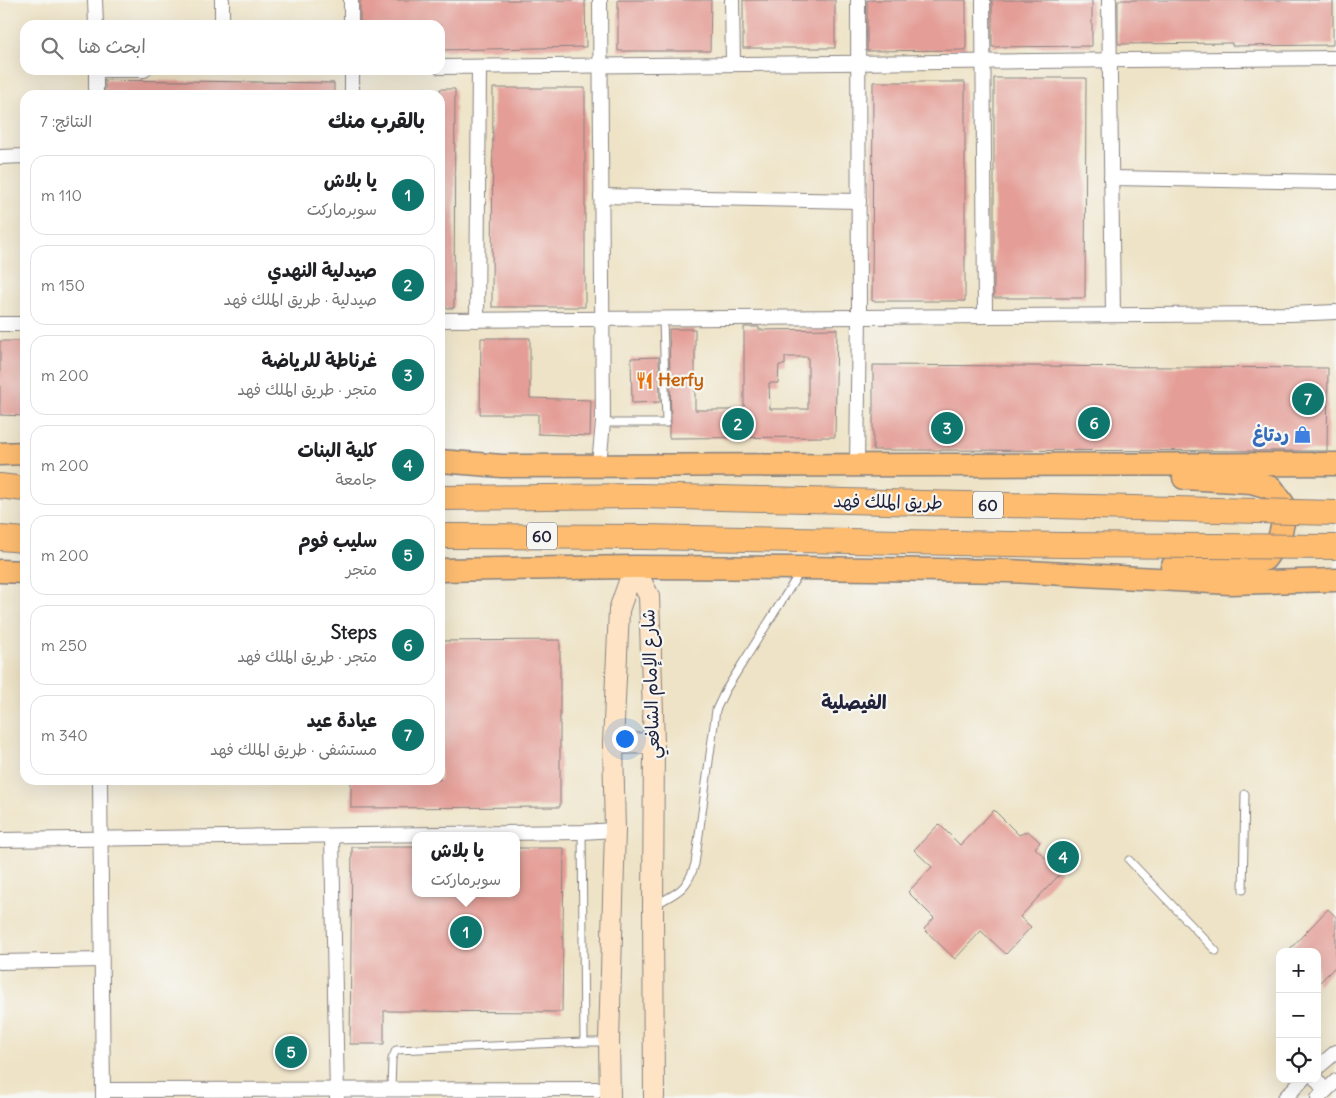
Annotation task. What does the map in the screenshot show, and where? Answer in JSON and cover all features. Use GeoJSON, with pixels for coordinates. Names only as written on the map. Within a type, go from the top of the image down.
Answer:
{"type":"FeatureCollection","features":[{"type":"Feature","properties":{"kind":"highway"},"geometry":{"type":"LineString","coordinates":[[0,486],[20,488]]}},
{"type":"Feature","properties":{"kind":"highway"},"geometry":{"type":"LineString","coordinates":[[0,498],[20,496]]}},
{"type":"Feature","properties":{"kind":"highway","name":"طريق الملك فهد"},"geometry":{"type":"LineString","coordinates":[[445,498],[639,496],[1336,513]]}},
{"type":"Feature","properties":{"kind":"highway"},"geometry":{"type":"LineString","coordinates":[[0,536],[20,535]]}},
{"type":"Feature","properties":{"kind":"highway"},"geometry":{"type":"LineString","coordinates":[[0,536],[20,539]]}},
{"type":"Feature","properties":{"kind":"highway","name":"60"},"geometry":{"type":"LineString","coordinates":[[445,536],[1336,547]]}},
{"type":"Feature","properties":{"kind":"main road"},"geometry":{"type":"LineString","coordinates":[[0,454],[20,453]]}},
{"type":"Feature","properties":{"kind":"main road"},"geometry":{"type":"LineString","coordinates":[[445,461],[502,466]]}},
{"type":"Feature","properties":{"kind":"main road"},"geometry":{"type":"LineString","coordinates":[[445,468],[599,464],[857,466],[964,464],[1336,464]]}},
{"type":"Feature","properties":{"kind":"main road"},"geometry":{"type":"LineString","coordinates":[[964,464],[1251,482],[1272,488],[1284,505],[1283,523],[1279,539],[1266,559],[1247,565],[1008,571]]}},
{"type":"Feature","properties":{"kind":"main road"},"geometry":{"type":"LineString","coordinates":[[445,570],[634,567],[802,568],[1008,571],[1230,583],[1336,580]]}},
{"type":"Feature","properties":{"kind":"main road","name":"شارع الإمام الشافعي"},"geometry":{"type":"LineString","coordinates":[[634,567],[648,596],[654,743],[654,1098]]}},
{"type":"Feature","properties":{"kind":"main road","name":"شارع الإمام الشافعي"},"geometry":{"type":"LineString","coordinates":[[610,1093],[615,830],[613,744],[619,610],[634,567]]}},
{"type":"Feature","properties":{"kind":"main road"},"geometry":{"type":"LineString","coordinates":[[0,570],[20,572]]}},
{"type":"Feature","properties":{"kind":"main road"},"geometry":{"type":"LineString","coordinates":[[613,744],[654,743]]}},
{"type":"Feature","properties":{"kind":"street"},"geometry":{"type":"LineString","coordinates":[[95,0],[96,20]]}},
{"type":"Feature","properties":{"kind":"street"},"geometry":{"type":"LineString","coordinates":[[222,0],[222,20]]}},
{"type":"Feature","properties":{"kind":"street"},"geometry":{"type":"LineString","coordinates":[[351,0],[351,20]]}},
{"type":"Feature","properties":{"kind":"street"},"geometry":{"type":"LineString","coordinates":[[599,464],[603,423],[600,0]]}},
{"type":"Feature","properties":{"kind":"street"},"geometry":{"type":"LineString","coordinates":[[732,0],[733,64]]}},
{"type":"Feature","properties":{"kind":"street"},"geometry":{"type":"LineString","coordinates":[[857,466],[860,316],[858,0]]}},
{"type":"Feature","properties":{"kind":"street"},"geometry":{"type":"LineString","coordinates":[[983,0],[985,315]]}},
{"type":"Feature","properties":{"kind":"street"},"geometry":{"type":"LineString","coordinates":[[1109,0],[1113,315]]}},
{"type":"Feature","properties":{"kind":"street"},"geometry":{"type":"LineString","coordinates":[[445,67],[1336,58]]}},
{"type":"Feature","properties":{"kind":"street"},"geometry":{"type":"LineString","coordinates":[[477,320],[479,67]]}},
{"type":"Feature","properties":{"kind":"street"},"geometry":{"type":"LineString","coordinates":[[96,75],[96,90]]}},
{"type":"Feature","properties":{"kind":"street"},"geometry":{"type":"LineString","coordinates":[[352,75],[352,90]]}},
{"type":"Feature","properties":{"kind":"street"},"geometry":{"type":"LineString","coordinates":[[0,156],[20,156]]}},
{"type":"Feature","properties":{"kind":"street"},"geometry":{"type":"LineString","coordinates":[[1111,178],[1336,182]]}},
{"type":"Feature","properties":{"kind":"street"},"geometry":{"type":"LineString","coordinates":[[601,196],[859,201]]}},
{"type":"Feature","properties":{"kind":"street"},"geometry":{"type":"LineString","coordinates":[[445,320],[1289,314],[1336,312]]}},
{"type":"Feature","properties":{"kind":"street"},"geometry":{"type":"LineString","coordinates":[[0,324],[20,324]]}},
{"type":"Feature","properties":{"kind":"street"},"geometry":{"type":"LineString","coordinates":[[100,785],[103,1094],[337,1094],[391,1089],[610,1093]]}},
{"type":"Feature","properties":{"kind":"street"},"geometry":{"type":"LineString","coordinates":[[520,833],[615,830]]}},
{"type":"Feature","properties":{"kind":"street"},"geometry":{"type":"LineString","coordinates":[[0,840],[412,835]]}},
{"type":"Feature","properties":{"kind":"street"},"geometry":{"type":"LineString","coordinates":[[332,836],[337,1094]]}},
{"type":"Feature","properties":{"kind":"street"},"geometry":{"type":"LineString","coordinates":[[0,962],[101,960]]}},
{"type":"Feature","properties":{"kind":"street"},"geometry":{"type":"LineString","coordinates":[[1321,1065],[1336,1052]]}},
{"type":"Feature","properties":{"kind":"street"},"geometry":{"type":"LineString","coordinates":[[1284,1098],[1300,1083]]}},
{"type":"Feature","properties":{"kind":"lane"},"geometry":{"type":"LineString","coordinates":[[603,423],[666,423],[663,318]]}},
{"type":"Feature","properties":{"kind":"lane"},"geometry":{"type":"LineString","coordinates":[[653,907],[684,888],[691,878],[695,864],[716,710],[725,691],[802,568]]}},
{"type":"Feature","properties":{"kind":"lane"},"geometry":{"type":"LineString","coordinates":[[1243,890],[1244,794]]}},
{"type":"Feature","properties":{"kind":"lane"},"geometry":{"type":"LineString","coordinates":[[582,832],[584,1042]]}},
{"type":"Feature","properties":{"kind":"lane"},"geometry":{"type":"LineString","coordinates":[[1129,860],[1216,951]]}},
{"type":"Feature","properties":{"kind":"lane"},"geometry":{"type":"LineString","coordinates":[[391,1089],[392,1059],[396,1050],[610,1041]]}},
{"type":"Feature","properties":{"kind":"building"},"geometry":{"type":"Polygon","coordinates":[[[360,0],[585,0],[586,47],[445,50],[445,20],[360,20],[360,0]]]}},
{"type":"Feature","properties":{"kind":"building"},"geometry":{"type":"Polygon","coordinates":[[[618,0],[711,0],[710,51],[618,51],[618,0]]]}},
{"type":"Feature","properties":{"kind":"building"},"geometry":{"type":"Polygon","coordinates":[[[743,0],[835,0],[835,48],[743,48],[743,0]]]}},
{"type":"Feature","properties":{"kind":"building"},"geometry":{"type":"Polygon","coordinates":[[[867,0],[966,0],[966,50],[867,51],[867,0]]]}},
{"type":"Feature","properties":{"kind":"building"},"geometry":{"type":"Polygon","coordinates":[[[992,0],[1092,0],[1092,46],[992,47],[992,0]]]}},
{"type":"Feature","properties":{"kind":"building"},"geometry":{"type":"Polygon","coordinates":[[[1118,0],[1333,0],[1333,45],[1232,46],[1232,43],[1118,44],[1118,0]]]}},
{"type":"Feature","properties":{"kind":"building"},"geometry":{"type":"Polygon","coordinates":[[[994,78],[1086,78],[1085,298],[994,298],[994,78]]]}},
{"type":"Feature","properties":{"kind":"building"},"geometry":{"type":"Polygon","coordinates":[[[105,80],[334,83],[334,90],[105,90],[105,80]]]}},
{"type":"Feature","properties":{"kind":"building"},"geometry":{"type":"Polygon","coordinates":[[[873,82],[965,82],[965,301],[872,301],[873,82]]]}},
{"type":"Feature","properties":{"kind":"building"},"geometry":{"type":"Polygon","coordinates":[[[493,88],[585,88],[585,307],[492,307],[493,88]]]}},
{"type":"Feature","properties":{"kind":"building"},"geometry":{"type":"Polygon","coordinates":[[[455,89],[454,308],[445,308],[445,90],[440,90],[455,89]]]}},
{"type":"Feature","properties":{"kind":"building"},"geometry":{"type":"Polygon","coordinates":[[[744,327],[759,327],[759,330],[837,329],[835,437],[669,438],[671,423],[669,329],[695,329],[695,410],[744,410],[744,327]],[[785,357],[785,365],[779,365],[778,383],[769,383],[770,409],[808,409],[808,357],[785,357]]]}},
{"type":"Feature","properties":{"kind":"building"},"geometry":{"type":"Polygon","coordinates":[[[481,338],[530,338],[530,398],[591,400],[590,436],[538,434],[538,414],[480,414],[481,338]]]}},
{"type":"Feature","properties":{"kind":"building"},"geometry":{"type":"Polygon","coordinates":[[[0,341],[20,341],[20,416],[0,415],[0,341]]]}},
{"type":"Feature","properties":{"kind":"building","name":"Herfy"},"geometry":{"type":"Polygon","coordinates":[[[659,357],[660,402],[632,403],[631,358],[659,357]]]}},
{"type":"Feature","properties":{"kind":"building"},"geometry":{"type":"Polygon","coordinates":[[[873,365],[1328,368],[1327,451],[873,450],[873,365]]]}},
{"type":"Feature","properties":{"kind":"building"},"geometry":{"type":"Polygon","coordinates":[[[560,640],[560,807],[351,808],[351,785],[445,785],[445,641],[560,640]]]}},
{"type":"Feature","properties":{"kind":"building"},"geometry":{"type":"Polygon","coordinates":[[[994,810],[1019,835],[1028,831],[1040,842],[1035,848],[1061,873],[1020,917],[1031,927],[1006,954],[981,931],[955,959],[924,929],[934,918],[908,892],[932,867],[914,850],[939,824],[960,845],[994,810]]]}},
{"type":"Feature","properties":{"kind":"building"},"geometry":{"type":"Polygon","coordinates":[[[352,847],[412,847],[412,897],[520,897],[520,848],[564,848],[562,1012],[384,1011],[384,1044],[350,1044],[352,847]]]}},
{"type":"Feature","properties":{"kind":"building"},"geometry":{"type":"Polygon","coordinates":[[[1328,909],[1336,917],[1336,966],[1321,981],[1321,948],[1291,948],[1328,909]]]}},
{"type":"Feature","properties":{"kind":"place","name":"Herfy"},"geometry":{"type":"Point","coordinates":[644,380]}},
{"type":"Feature","properties":{"kind":"place","name":"عيادة عيد"},"geometry":{"type":"Point","coordinates":[1308,399]}},
{"type":"Feature","properties":{"kind":"place","name":"Steps"},"geometry":{"type":"Point","coordinates":[1094,423]}},
{"type":"Feature","properties":{"kind":"place","name":"صيدلية النهدي"},"geometry":{"type":"Point","coordinates":[738,424]}},
{"type":"Feature","properties":{"kind":"place","name":"غرناطة للرياضة"},"geometry":{"type":"Point","coordinates":[947,428]}},
{"type":"Feature","properties":{"kind":"place","name":"ردتاغ"},"geometry":{"type":"Point","coordinates":[1303,435]}},
{"type":"Feature","properties":{"kind":"place","name":"كلية البنات"},"geometry":{"type":"Point","coordinates":[1063,857]}},
{"type":"Feature","properties":{"kind":"place","name":"يا بلاش"},"geometry":{"type":"Point","coordinates":[466,932]}},
{"type":"Feature","properties":{"kind":"place","name":"سليب فوم"},"geometry":{"type":"Point","coordinates":[291,1052]}},
{"type":"Feature","properties":{"kind":"district","name":"الفيصلية"},"geometry":{"type":"Point","coordinates":[854,702]}}]}
